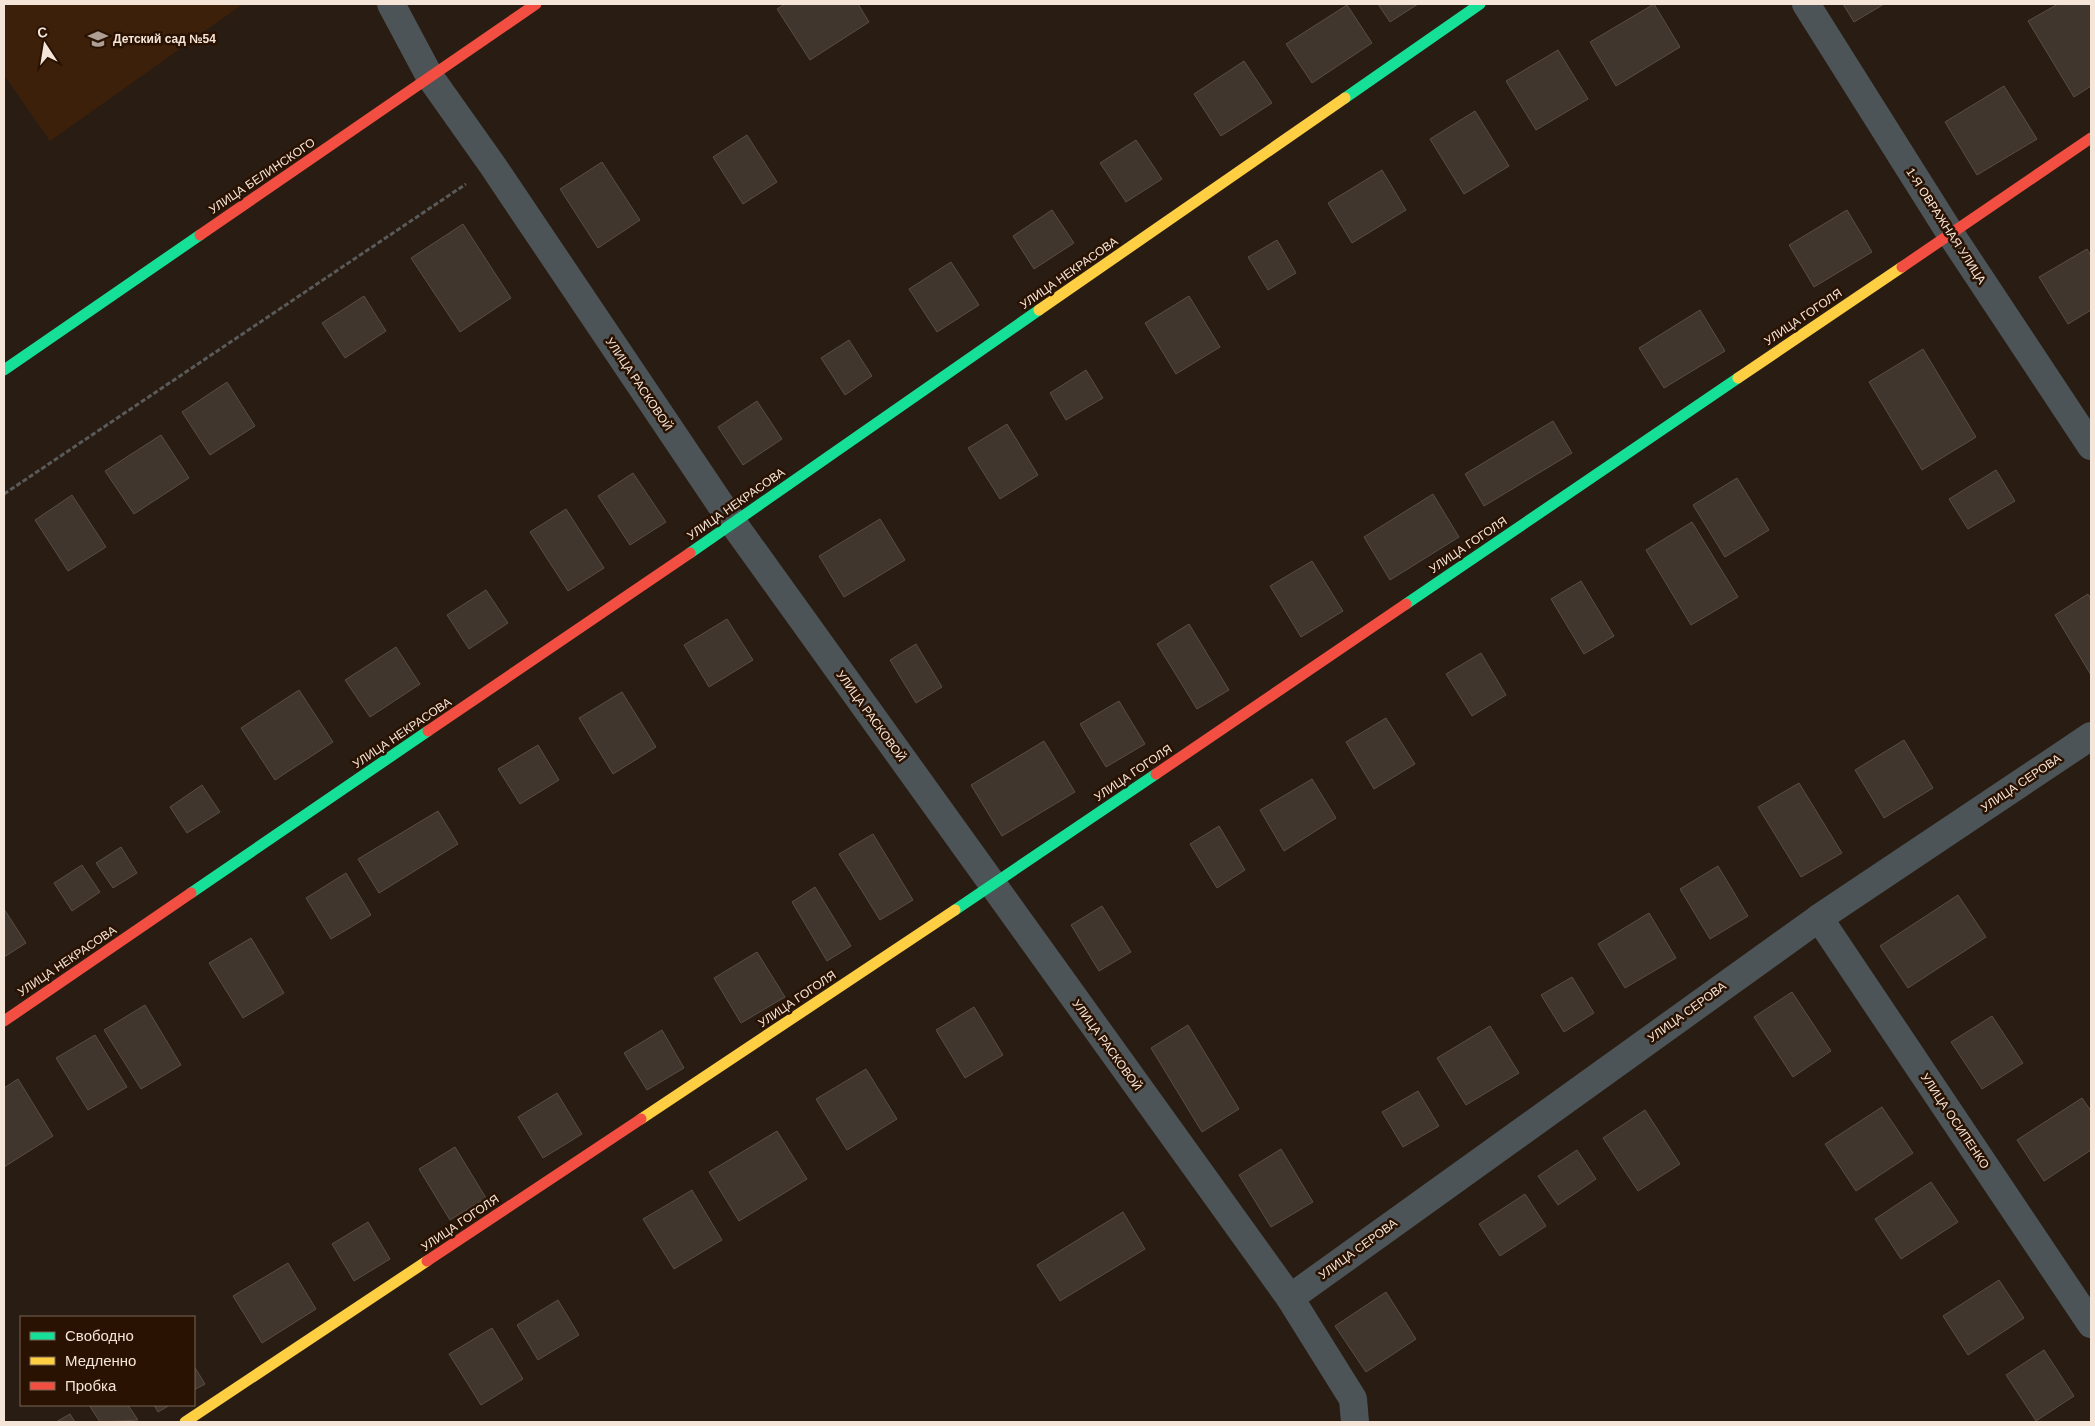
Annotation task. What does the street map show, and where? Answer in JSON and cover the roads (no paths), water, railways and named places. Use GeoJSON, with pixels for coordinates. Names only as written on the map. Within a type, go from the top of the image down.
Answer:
{"type":"FeatureCollection","features":[{"type":"Feature","properties":{"kind":"street","name":"УЛИЦА РАСКОВОЙ"},"geometry":{"type":"LineString","coordinates":[[391,4],[430,77],[494,166],[733,524],[1290,1298],[1353,1399],[1355,1422]]}},
{"type":"Feature","properties":{"kind":"street","name":"УЛИЦА БЕЛИНСКОГО"},"geometry":{"type":"LineString","coordinates":[[4,370],[536,4]]}},
{"type":"Feature","properties":{"kind":"street","name":"УЛИЦА НЕКРАСОВА"},"geometry":{"type":"LineString","coordinates":[[4,1021],[733,524],[1480,4]]}},
{"type":"Feature","properties":{"kind":"street","name":"1-Я ОВРАЖНАЯ УЛИЦА"},"geometry":{"type":"LineString","coordinates":[[1806,4],[1950,233],[2091,446]]}},
{"type":"Feature","properties":{"kind":"street","name":"УЛИЦА ГОГОЛЯ"},"geometry":{"type":"LineString","coordinates":[[185,1422],[993,885],[2091,138]]}},
{"type":"Feature","properties":{"kind":"street","name":"УЛИЦА СЕРОВА"},"geometry":{"type":"LineString","coordinates":[[1290,1298],[1819,918],[2091,736]]}},
{"type":"Feature","properties":{"kind":"street","name":"УЛИЦА ОСИПЕНКО"},"geometry":{"type":"LineString","coordinates":[[1819,918],[2091,1324]]}},
{"type":"Feature","properties":{"kind":"place","name":"Детский сад №54"},"geometry":{"type":"Point","coordinates":[98,39]}}]}
